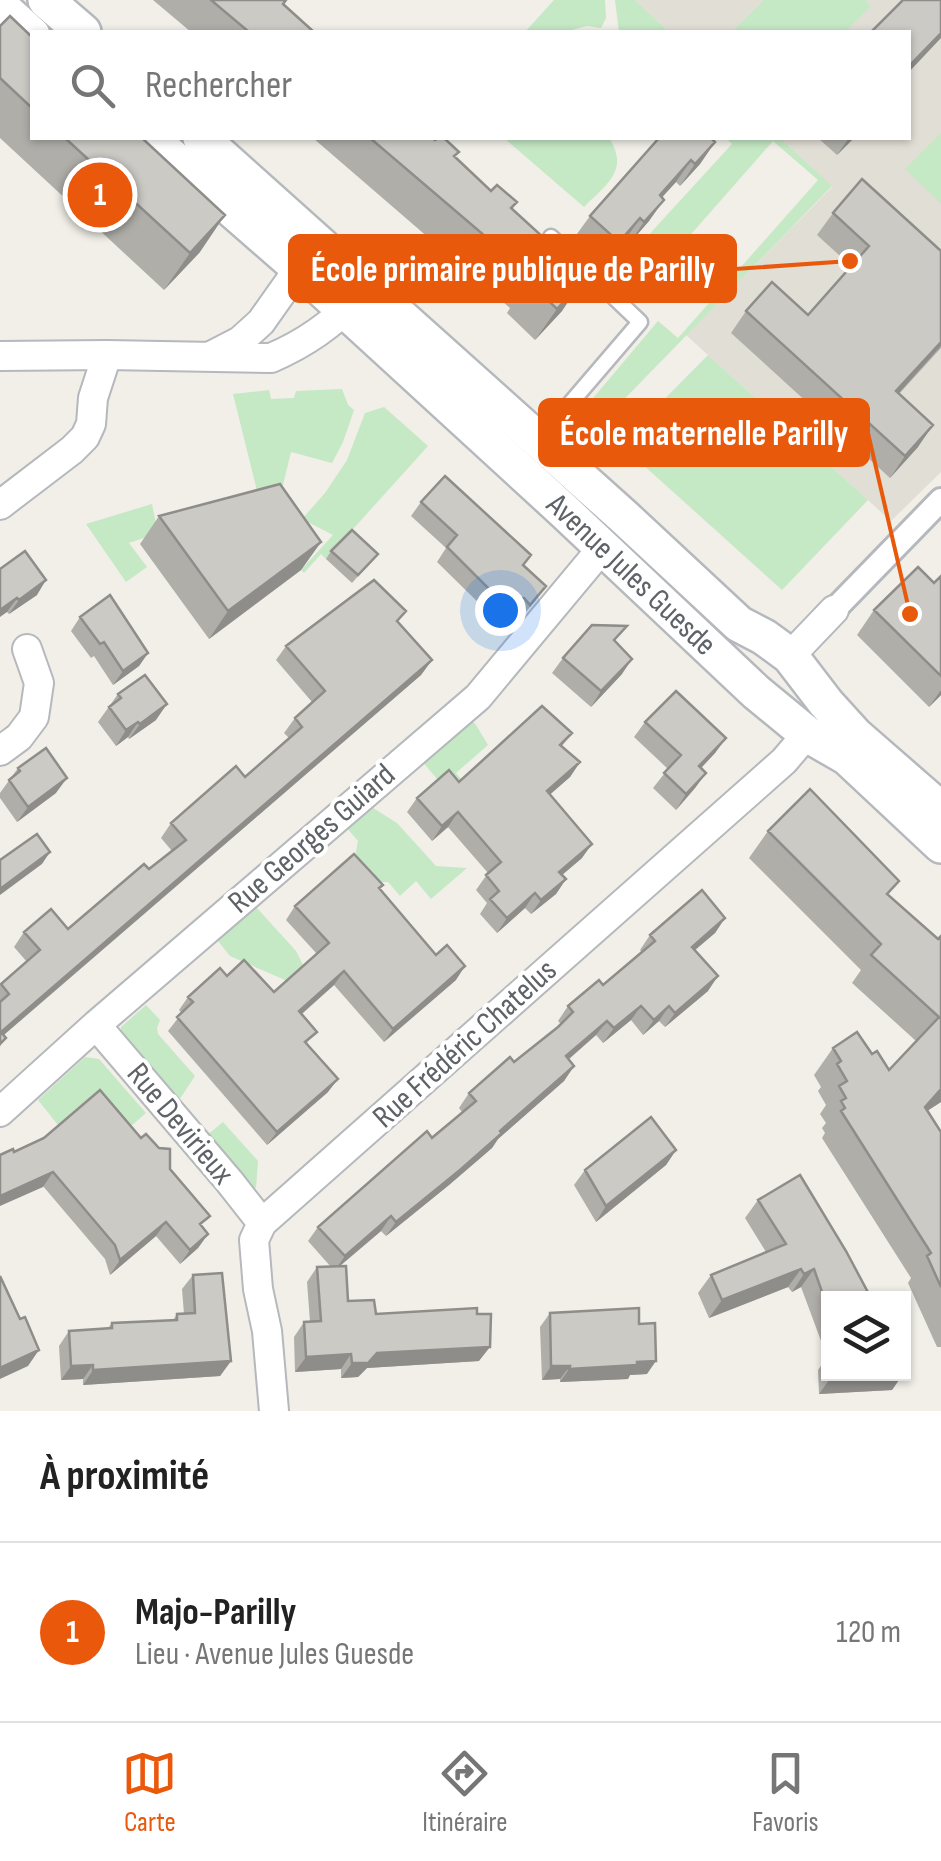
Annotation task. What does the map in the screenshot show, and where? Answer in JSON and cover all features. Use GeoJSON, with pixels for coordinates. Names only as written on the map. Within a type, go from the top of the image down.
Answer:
{"type":"FeatureCollection","features":[{"type":"Feature","properties":{"kind":"street"},"geometry":{"type":"LineString","coordinates":[[46,0],[81,30]]}},
{"type":"Feature","properties":{"kind":"street"},"geometry":{"type":"LineString","coordinates":[[0,6],[30,33]]}},
{"type":"Feature","properties":{"kind":"street","name":"Avenue Jules Guesde"},"geometry":{"type":"LineString","coordinates":[[153,140],[308,255]]}},
{"type":"Feature","properties":{"kind":"street","name":"Avenue Jules Guesde"},"geometry":{"type":"LineString","coordinates":[[203,140],[308,255],[604,547],[756,692],[806,734],[848,757],[941,845]]}},
{"type":"Feature","properties":{"kind":"street"},"geometry":{"type":"LineString","coordinates":[[211,356],[240,341],[261,322],[308,255]]}},
{"type":"Feature","properties":{"kind":"street"},"geometry":{"type":"LineString","coordinates":[[0,356],[271,358],[294,349],[356,299]]}},
{"type":"Feature","properties":{"kind":"street","name":"Avenue Jules Guesde"},"geometry":{"type":"LineString","coordinates":[[356,299],[538,442],[739,624],[790,656],[855,735],[941,810]]}},
{"type":"Feature","properties":{"kind":"street"},"geometry":{"type":"LineString","coordinates":[[0,505],[84,437],[91,424],[92,398],[107,354]]}},
{"type":"Feature","properties":{"kind":"street"},"geometry":{"type":"LineString","coordinates":[[790,656],[941,500]]}},
{"type":"Feature","properties":{"kind":"street","name":"Rue Georges Guiard"},"geometry":{"type":"LineString","coordinates":[[0,1112],[478,696],[604,547]]}},
{"type":"Feature","properties":{"kind":"street"},"geometry":{"type":"LineString","coordinates":[[0,751],[19,737],[34,717],[39,683],[27,650]]}},
{"type":"Feature","properties":{"kind":"street","name":"Rue Frédéric Chatelus"},"geometry":{"type":"LineString","coordinates":[[262,1224],[769,774],[806,734]]}},
{"type":"Feature","properties":{"kind":"street","name":"Rue Devirieux"},"geometry":{"type":"LineString","coordinates":[[96,1025],[262,1224]]}},
{"type":"Feature","properties":{"kind":"street"},"geometry":{"type":"LineString","coordinates":[[262,1224],[254,1240],[274,1411]]}},
{"type":"Feature","properties":{"kind":"lane"},"geometry":{"type":"LineString","coordinates":[[538,442],[640,322],[551,237]]}},
{"type":"Feature","properties":{"kind":"shaded area"},"geometry":{"type":"Polygon","coordinates":[[[635,0],[941,0],[941,472],[891,521],[686,335],[832,187],[782,140],[911,140],[911,30],[667,30],[635,0]]]}},
{"type":"Feature","properties":{"kind":"green space"},"geometry":{"type":"Polygon","coordinates":[[[554,0],[605,0],[606,18],[601,28],[527,30],[554,0]]]}},
{"type":"Feature","properties":{"kind":"green space"},"geometry":{"type":"Polygon","coordinates":[[[615,0],[635,0],[667,30],[619,30],[615,0]]]}},
{"type":"Feature","properties":{"kind":"green space"},"geometry":{"type":"Polygon","coordinates":[[[764,0],[865,0],[871,6],[847,30],[734,30],[764,0]]]}},
{"type":"Feature","properties":{"kind":"green space"},"geometry":{"type":"Polygon","coordinates":[[[941,133],[941,204],[905,169],[941,133]]]}},
{"type":"Feature","properties":{"kind":"green space"},"geometry":{"type":"Polygon","coordinates":[[[506,140],[610,140],[617,159],[613,176],[584,207],[506,140]]]}},
{"type":"Feature","properties":{"kind":"green space"},"geometry":{"type":"Polygon","coordinates":[[[728,140],[782,140],[832,186],[599,425],[583,410],[658,321],[678,338],[818,180],[773,141],[649,282],[634,288],[612,275],[732,144],[728,140]]]}},
{"type":"Feature","properties":{"kind":"green space"},"geometry":{"type":"Polygon","coordinates":[[[708,355],[868,500],[782,590],[620,444],[708,355]]]}},
{"type":"Feature","properties":{"kind":"green space"},"geometry":{"type":"Polygon","coordinates":[[[342,389],[354,410],[332,463],[291,452],[280,497],[260,503],[233,394],[269,390],[271,399],[294,398],[296,391],[342,389]]]}},
{"type":"Feature","properties":{"kind":"green space"},"geometry":{"type":"Polygon","coordinates":[[[384,407],[428,446],[326,559],[321,554],[304,573],[301,570],[333,535],[302,519],[347,460],[365,413],[384,407]]]}},
{"type":"Feature","properties":{"kind":"green space"},"geometry":{"type":"Polygon","coordinates":[[[152,504],[158,533],[129,543],[147,567],[126,582],[86,524],[152,504]]]}},
{"type":"Feature","properties":{"kind":"green space"},"geometry":{"type":"Polygon","coordinates":[[[469,717],[488,745],[456,773],[496,819],[493,845],[421,760],[469,717]]]}},
{"type":"Feature","properties":{"kind":"green space"},"geometry":{"type":"Polygon","coordinates":[[[370,806],[397,823],[436,866],[467,868],[431,899],[416,881],[400,896],[388,882],[378,882],[355,856],[358,841],[346,827],[370,806]]]}},
{"type":"Feature","properties":{"kind":"green space"},"geometry":{"type":"Polygon","coordinates":[[[256,907],[296,951],[305,969],[288,984],[230,956],[218,941],[256,907]]]}},
{"type":"Feature","properties":{"kind":"green space"},"geometry":{"type":"Polygon","coordinates":[[[146,1005],[160,1020],[158,1034],[195,1076],[177,1103],[121,1039],[121,1027],[146,1005]]]}},
{"type":"Feature","properties":{"kind":"green space"},"geometry":{"type":"Polygon","coordinates":[[[85,1057],[99,1059],[146,1113],[118,1137],[62,1130],[38,1100],[85,1057]]]}},
{"type":"Feature","properties":{"kind":"green space"},"geometry":{"type":"Polygon","coordinates":[[[223,1122],[258,1161],[256,1188],[206,1136],[223,1122]]]}},
{"type":"Feature","properties":{"kind":"building"},"geometry":{"type":"Polygon","coordinates":[[[211,0],[286,0],[283,4],[312,30],[247,30],[211,0]]]}},
{"type":"Feature","properties":{"kind":"building"},"geometry":{"type":"Polygon","coordinates":[[[903,0],[941,0],[941,33],[911,64],[911,30],[873,30],[903,0]]]}},
{"type":"Feature","properties":{"kind":"building"},"geometry":{"type":"Polygon","coordinates":[[[10,16],[30,35],[30,106],[0,78],[0,26],[10,16]]]}},
{"type":"Feature","properties":{"kind":"building"},"geometry":{"type":"Polygon","coordinates":[[[67,140],[144,140],[225,215],[190,253],[67,140]]]}},
{"type":"Feature","properties":{"kind":"building"},"geometry":{"type":"Polygon","coordinates":[[[372,140],[446,140],[459,152],[454,156],[491,191],[497,185],[517,202],[511,208],[557,250],[565,242],[584,261],[575,271],[583,280],[557,309],[529,282],[533,277],[372,140]]]}},
{"type":"Feature","properties":{"kind":"building"},"geometry":{"type":"Polygon","coordinates":[[[657,140],[715,142],[695,164],[691,160],[660,195],[664,200],[644,222],[640,218],[619,242],[590,216],[657,140]]]}},
{"type":"Feature","properties":{"kind":"building"},"geometry":{"type":"Polygon","coordinates":[[[862,179],[941,251],[941,342],[896,391],[933,425],[905,456],[746,311],[772,282],[808,315],[869,246],[833,213],[862,179]]]}},
{"type":"Feature","properties":{"kind":"building"},"geometry":{"type":"Polygon","coordinates":[[[445,476],[531,555],[523,565],[546,586],[530,605],[524,598],[499,599],[447,547],[457,535],[421,502],[445,476]]]}},
{"type":"Feature","properties":{"kind":"building"},"geometry":{"type":"Polygon","coordinates":[[[280,484],[321,542],[228,611],[159,516],[280,484]]]}},
{"type":"Feature","properties":{"kind":"building"},"geometry":{"type":"Polygon","coordinates":[[[352,530],[378,554],[358,575],[331,551],[352,530]]]}},
{"type":"Feature","properties":{"kind":"building"},"geometry":{"type":"Polygon","coordinates":[[[25,551],[46,580],[0,610],[0,569],[25,551]]]}},
{"type":"Feature","properties":{"kind":"building"},"geometry":{"type":"Polygon","coordinates":[[[918,567],[934,583],[941,576],[941,676],[874,610],[918,567]]]}},
{"type":"Feature","properties":{"kind":"building"},"geometry":{"type":"Polygon","coordinates":[[[374,580],[406,611],[397,621],[432,660],[1,1032],[6,1038],[0,1044],[0,1002],[9,994],[1,984],[40,950],[24,932],[51,909],[68,929],[144,864],[149,869],[186,840],[171,823],[236,766],[245,777],[302,727],[295,718],[325,691],[286,646],[374,580]]]}},
{"type":"Feature","properties":{"kind":"building"},"geometry":{"type":"Polygon","coordinates":[[[110,595],[148,653],[123,671],[104,642],[100,644],[80,617],[110,595]]]}},
{"type":"Feature","properties":{"kind":"building"},"geometry":{"type":"Polygon","coordinates":[[[592,625],[627,626],[614,640],[632,659],[601,691],[563,658],[592,625]]]}},
{"type":"Feature","properties":{"kind":"building"},"geometry":{"type":"Polygon","coordinates":[[[145,675],[167,704],[126,730],[109,707],[121,698],[118,694],[145,675]]]}},
{"type":"Feature","properties":{"kind":"building"},"geometry":{"type":"Polygon","coordinates":[[[676,691],[726,738],[699,766],[706,773],[686,794],[664,773],[681,755],[645,722],[676,691]]]}},
{"type":"Feature","properties":{"kind":"building"},"geometry":{"type":"Polygon","coordinates":[[[542,706],[572,733],[560,745],[580,762],[547,791],[592,844],[559,872],[566,879],[541,900],[535,893],[507,918],[490,899],[499,891],[486,875],[501,862],[458,812],[442,826],[417,798],[449,770],[459,782],[542,706]]]}},
{"type":"Feature","properties":{"kind":"building"},"geometry":{"type":"Polygon","coordinates":[[[46,748],[67,778],[28,807],[9,780],[20,771],[18,768],[46,748]]]}},
{"type":"Feature","properties":{"kind":"building"},"geometry":{"type":"Polygon","coordinates":[[[810,789],[899,881],[887,894],[938,939],[941,936],[941,1089],[925,1107],[941,1132],[941,1287],[927,1256],[931,1253],[841,1111],[845,1108],[841,1101],[846,1098],[839,1086],[847,1081],[833,1048],[857,1032],[872,1054],[877,1051],[889,1070],[939,1017],[871,955],[881,944],[768,831],[810,789]]]}},
{"type":"Feature","properties":{"kind":"building"},"geometry":{"type":"Polygon","coordinates":[[[37,834],[50,852],[0,889],[0,860],[37,834]]]}},
{"type":"Feature","properties":{"kind":"building"},"geometry":{"type":"Polygon","coordinates":[[[354,854],[436,955],[447,945],[465,966],[393,1029],[344,971],[299,1011],[317,1032],[305,1042],[338,1079],[277,1132],[177,1017],[193,1002],[188,997],[220,968],[227,976],[244,960],[274,992],[329,943],[295,906],[354,854]]]}},
{"type":"Feature","properties":{"kind":"building"},"geometry":{"type":"Polygon","coordinates":[[[702,890],[725,918],[692,947],[718,976],[675,1013],[669,1006],[654,1020],[641,1006],[614,1028],[607,1021],[566,1056],[574,1066],[502,1133],[396,1222],[391,1216],[345,1256],[318,1227],[427,1131],[432,1138],[476,1101],[469,1093],[510,1057],[514,1062],[558,1027],[573,1012],[568,1006],[599,980],[603,985],[655,941],[650,935],[702,890]]]}},
{"type":"Feature","properties":{"kind":"building"},"geometry":{"type":"Polygon","coordinates":[[[100,1090],[141,1138],[146,1134],[159,1148],[170,1149],[170,1169],[210,1216],[200,1224],[208,1234],[190,1250],[166,1222],[120,1260],[115,1245],[53,1172],[0,1196],[0,1155],[44,1138],[100,1090]]]}},
{"type":"Feature","properties":{"kind":"building"},"geometry":{"type":"Polygon","coordinates":[[[651,1117],[676,1150],[606,1206],[585,1170],[651,1117]]]}},
{"type":"Feature","properties":{"kind":"building"},"geometry":{"type":"Polygon","coordinates":[[[800,1175],[867,1291],[822,1291],[814,1269],[804,1274],[801,1269],[722,1300],[711,1275],[786,1244],[758,1200],[800,1175]]]}},
{"type":"Feature","properties":{"kind":"building"},"geometry":{"type":"Polygon","coordinates":[[[346,1266],[348,1301],[374,1300],[376,1314],[477,1308],[477,1314],[491,1314],[490,1347],[377,1353],[368,1363],[352,1363],[351,1354],[306,1357],[304,1322],[321,1321],[317,1267],[346,1266]]]}},
{"type":"Feature","properties":{"kind":"building"},"geometry":{"type":"Polygon","coordinates":[[[222,1273],[231,1361],[93,1370],[93,1365],[71,1366],[69,1331],[112,1328],[112,1323],[177,1320],[177,1314],[195,1313],[193,1275],[222,1273]]]}},
{"type":"Feature","properties":{"kind":"building"},"geometry":{"type":"Polygon","coordinates":[[[0,1276],[20,1319],[25,1317],[39,1350],[0,1368],[0,1276]]]}},
{"type":"Feature","properties":{"kind":"building"},"geometry":{"type":"Polygon","coordinates":[[[639,1308],[639,1324],[655,1323],[656,1361],[569,1369],[570,1366],[551,1366],[550,1313],[639,1308]]]}},
{"type":"Feature","properties":{"kind":"place","name":"Majo-Parilly"},"geometry":{"type":"Point","coordinates":[100,195]}},
{"type":"Feature","properties":{"kind":"place","name":"École primaire publique de Parilly"},"geometry":{"type":"Point","coordinates":[850,261]}},
{"type":"Feature","properties":{"kind":"place","name":"École maternelle Parilly"},"geometry":{"type":"Point","coordinates":[910,614]}}]}
